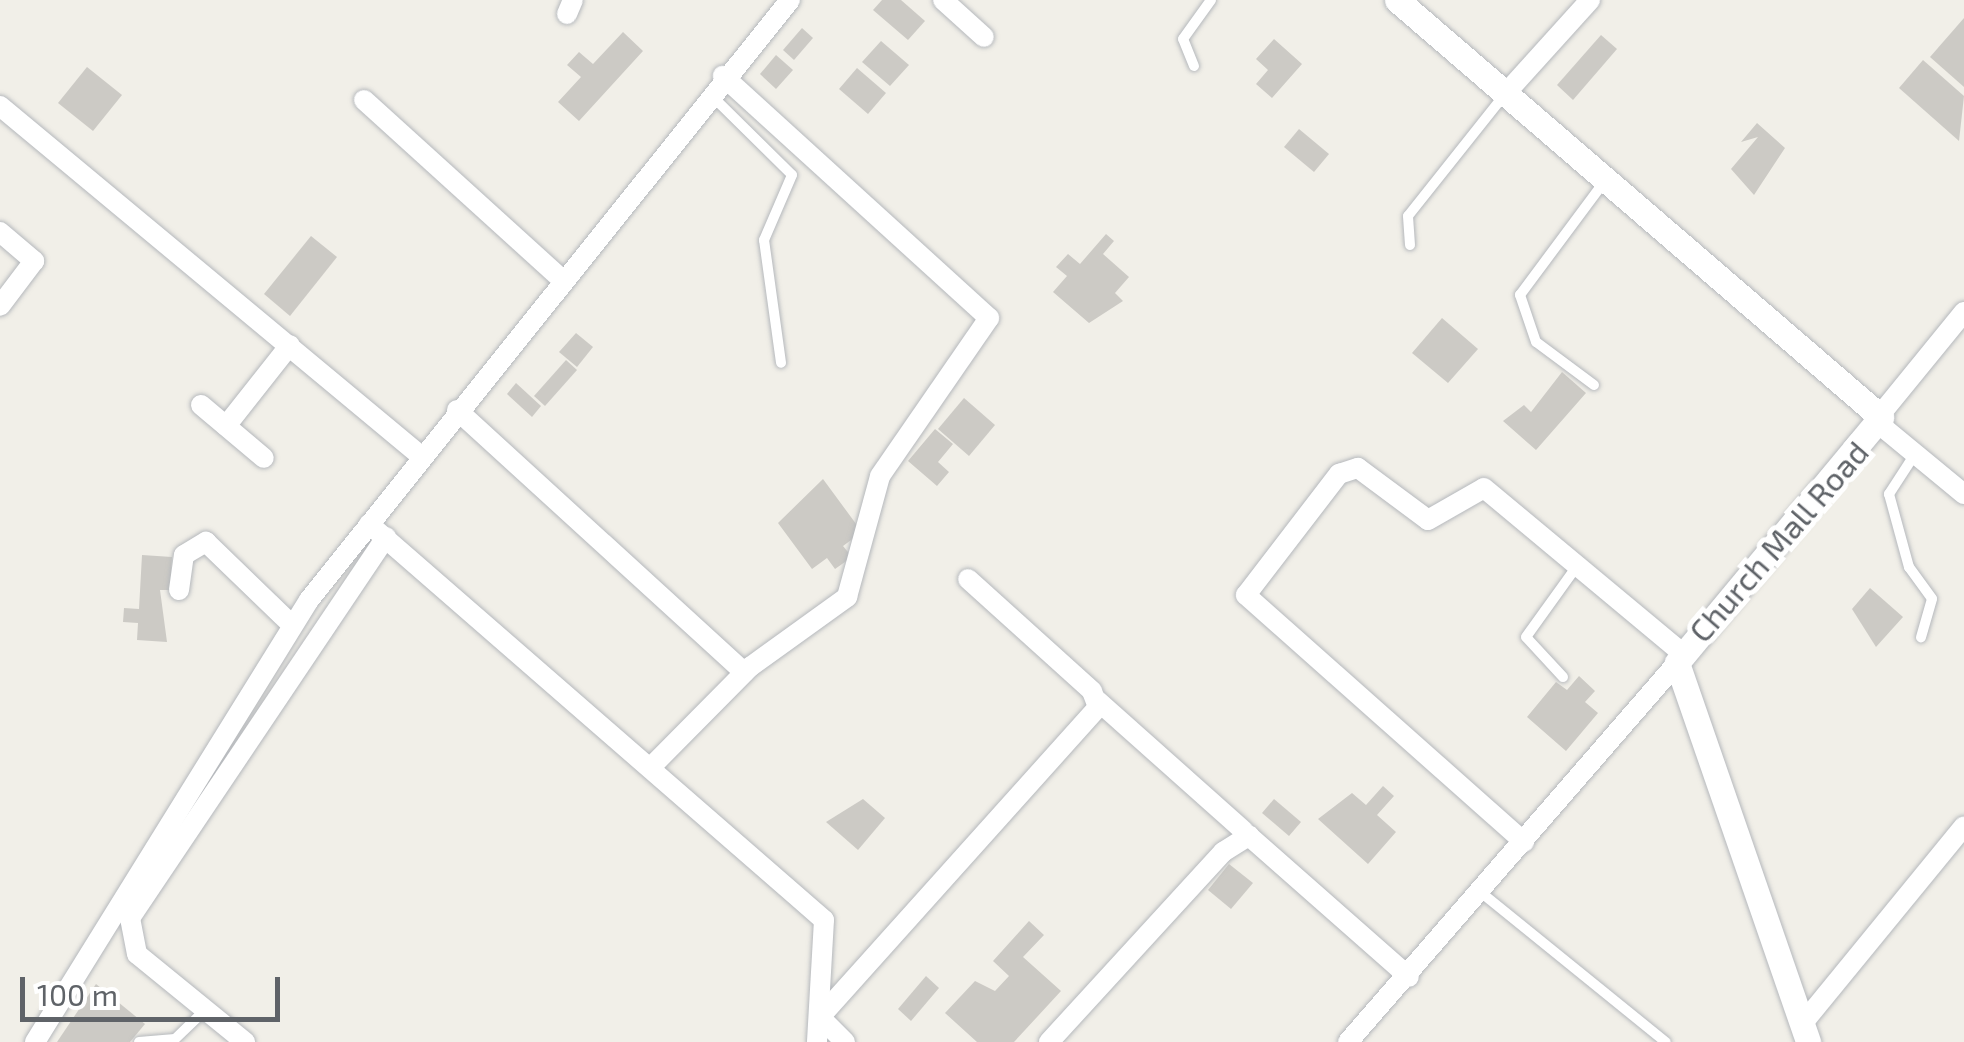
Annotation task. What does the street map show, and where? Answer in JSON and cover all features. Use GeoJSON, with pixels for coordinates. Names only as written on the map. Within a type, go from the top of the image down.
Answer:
{"type":"FeatureCollection","features":[{"type":"Feature","properties":{"kind":"street"},"geometry":{"type":"LineString","coordinates":[[245,1042],[137,954],[132,911],[422,456],[560,278],[790,0]]}},
{"type":"Feature","properties":{"kind":"street"},"geometry":{"type":"LineString","coordinates":[[943,0],[984,37]]}},
{"type":"Feature","properties":{"kind":"street"},"geometry":{"type":"LineString","coordinates":[[1506,92],[1590,0]]}},
{"type":"Feature","properties":{"kind":"street","name":"Church Mall Road"},"geometry":{"type":"LineString","coordinates":[[1406,3],[1608,177],[1879,420],[1680,658],[1805,1032]]}},
{"type":"Feature","properties":{"kind":"street"},"geometry":{"type":"LineString","coordinates":[[651,767],[744,672],[847,597],[880,476],[989,318],[724,76]]}},
{"type":"Feature","properties":{"kind":"street"},"geometry":{"type":"LineString","coordinates":[[364,100],[560,278]]}},
{"type":"Feature","properties":{"kind":"street"},"geometry":{"type":"LineString","coordinates":[[0,106],[422,456]]}},
{"type":"Feature","properties":{"kind":"street"},"geometry":{"type":"LineString","coordinates":[[0,232],[34,262],[0,306]]}},
{"type":"Feature","properties":{"kind":"street"},"geometry":{"type":"LineString","coordinates":[[1964,312],[1879,420],[1964,494]]}},
{"type":"Feature","properties":{"kind":"street"},"geometry":{"type":"LineString","coordinates":[[226,426],[290,345]]}},
{"type":"Feature","properties":{"kind":"street"},"geometry":{"type":"LineString","coordinates":[[200,406],[264,458]]}},
{"type":"Feature","properties":{"kind":"street"},"geometry":{"type":"LineString","coordinates":[[457,410],[744,672]]}},
{"type":"Feature","properties":{"kind":"street"},"geometry":{"type":"LineString","coordinates":[[1348,1042],[1483,894],[1680,658],[1578,565],[1484,488],[1428,520],[1351,466],[1246,590],[1524,842]]}},
{"type":"Feature","properties":{"kind":"street"},"geometry":{"type":"LineString","coordinates":[[35,1042],[292,625],[378,530]]}},
{"type":"Feature","properties":{"kind":"street"},"geometry":{"type":"LineString","coordinates":[[378,530],[824,920],[817,1042]]}},
{"type":"Feature","properties":{"kind":"street"},"geometry":{"type":"LineString","coordinates":[[179,590],[184,555],[206,542],[292,625]]}},
{"type":"Feature","properties":{"kind":"street"},"geometry":{"type":"LineString","coordinates":[[968,579],[1244,831]]}},
{"type":"Feature","properties":{"kind":"street"},"geometry":{"type":"LineString","coordinates":[[820,1016],[1098,701]]}},
{"type":"Feature","properties":{"kind":"street"},"geometry":{"type":"LineString","coordinates":[[1805,1032],[1964,826]]}},
{"type":"Feature","properties":{"kind":"street"},"geometry":{"type":"LineString","coordinates":[[1049,1042],[1223,852],[1249,836],[1409,977]]}},
{"type":"Feature","properties":{"kind":"street"},"geometry":{"type":"LineString","coordinates":[[820,1016],[844,1042]]}},
{"type":"Feature","properties":{"kind":"lane"},"geometry":{"type":"LineString","coordinates":[[1194,66],[1183,40],[1211,0]]}},
{"type":"Feature","properties":{"kind":"lane"},"geometry":{"type":"LineString","coordinates":[[1410,246],[1408,216],[1506,92]]}},
{"type":"Feature","properties":{"kind":"lane"},"geometry":{"type":"LineString","coordinates":[[709,94],[792,176],[764,240],[782,363]]}},
{"type":"Feature","properties":{"kind":"lane"},"geometry":{"type":"LineString","coordinates":[[1594,385],[1536,342],[1520,295],[1608,177]]}},
{"type":"Feature","properties":{"kind":"lane"},"geometry":{"type":"LineString","coordinates":[[1915,454],[1889,494],[1910,567],[1932,599],[1921,637]]}},
{"type":"Feature","properties":{"kind":"lane"},"geometry":{"type":"LineString","coordinates":[[1563,677],[1526,637],[1578,565]]}},
{"type":"Feature","properties":{"kind":"lane"},"geometry":{"type":"LineString","coordinates":[[1483,894],[1666,1042]]}},
{"type":"Feature","properties":{"kind":"lane"},"geometry":{"type":"LineString","coordinates":[[139,1042],[180,1036],[205,1010]]}},
{"type":"Feature","properties":{"kind":"building"},"geometry":{"type":"Polygon","coordinates":[[[882,0],[901,0],[925,21],[908,40],[873,10],[882,0]]]}},
{"type":"Feature","properties":{"kind":"building"},"geometry":{"type":"Polygon","coordinates":[[[1964,18],[1964,87],[1930,57],[1964,18]]]}},
{"type":"Feature","properties":{"kind":"building"},"geometry":{"type":"Polygon","coordinates":[[[802,28],[813,38],[794,60],[783,50],[802,28]]]}},
{"type":"Feature","properties":{"kind":"building"},"geometry":{"type":"Polygon","coordinates":[[[623,32],[643,51],[579,121],[558,102],[581,77],[567,65],[579,52],[593,64],[623,32]]]}},
{"type":"Feature","properties":{"kind":"building"},"geometry":{"type":"Polygon","coordinates":[[[1601,35],[1617,49],[1573,100],[1557,85],[1601,35]]]}},
{"type":"Feature","properties":{"kind":"building"},"geometry":{"type":"Polygon","coordinates":[[[1274,39],[1302,64],[1272,98],[1256,84],[1268,70],[1256,59],[1274,39]]]}},
{"type":"Feature","properties":{"kind":"building"},"geometry":{"type":"Polygon","coordinates":[[[881,41],[909,65],[890,86],[862,62],[881,41]]]}},
{"type":"Feature","properties":{"kind":"building"},"geometry":{"type":"Polygon","coordinates":[[[776,55],[793,70],[776,89],[760,74],[776,55]]]}},
{"type":"Feature","properties":{"kind":"building"},"geometry":{"type":"Polygon","coordinates":[[[1923,60],[1964,96],[1959,141],[1899,88],[1923,60]]]}},
{"type":"Feature","properties":{"kind":"building"},"geometry":{"type":"Polygon","coordinates":[[[87,67],[122,95],[93,131],[58,103],[87,67]]]}},
{"type":"Feature","properties":{"kind":"building"},"geometry":{"type":"Polygon","coordinates":[[[857,68],[886,93],[868,114],[839,89],[857,68]]]}},
{"type":"Feature","properties":{"kind":"building"},"geometry":{"type":"Polygon","coordinates":[[[1757,123],[1785,148],[1754,195],[1731,169],[1758,137],[1741,142],[1757,123]]]}},
{"type":"Feature","properties":{"kind":"building"},"geometry":{"type":"Polygon","coordinates":[[[1299,129],[1329,154],[1314,172],[1284,147],[1299,129]]]}},
{"type":"Feature","properties":{"kind":"building"},"geometry":{"type":"Polygon","coordinates":[[[1106,234],[1114,241],[1103,254],[1129,277],[1115,293],[1123,301],[1089,323],[1053,292],[1067,276],[1056,267],[1068,254],[1080,264],[1106,234]]]}},
{"type":"Feature","properties":{"kind":"building"},"geometry":{"type":"Polygon","coordinates":[[[311,236],[337,257],[290,316],[264,294],[311,236]]]}},
{"type":"Feature","properties":{"kind":"building"},"geometry":{"type":"Polygon","coordinates":[[[1442,318],[1478,349],[1448,383],[1412,353],[1442,318]]]}},
{"type":"Feature","properties":{"kind":"building"},"geometry":{"type":"Polygon","coordinates":[[[576,333],[593,347],[577,367],[559,352],[576,333]]]}},
{"type":"Feature","properties":{"kind":"building"},"geometry":{"type":"Polygon","coordinates":[[[566,360],[577,370],[545,406],[534,396],[566,360]]]}},
{"type":"Feature","properties":{"kind":"building"},"geometry":{"type":"Polygon","coordinates":[[[1562,372],[1586,393],[1536,450],[1503,421],[1524,405],[1531,412],[1562,372]]]}},
{"type":"Feature","properties":{"kind":"building"},"geometry":{"type":"Polygon","coordinates":[[[516,383],[541,406],[532,417],[507,394],[516,383]]]}},
{"type":"Feature","properties":{"kind":"building"},"geometry":{"type":"Polygon","coordinates":[[[964,398],[995,425],[969,456],[938,429],[964,398]]]}},
{"type":"Feature","properties":{"kind":"building"},"geometry":{"type":"Polygon","coordinates":[[[935,429],[953,444],[938,462],[949,472],[937,486],[908,461],[935,429]]]}},
{"type":"Feature","properties":{"kind":"building"},"geometry":{"type":"Polygon","coordinates":[[[823,479],[862,532],[843,546],[852,557],[835,569],[827,558],[812,569],[778,523],[823,479]]]}},
{"type":"Feature","properties":{"kind":"building"},"geometry":{"type":"Polygon","coordinates":[[[142,555],[172,557],[170,590],[160,590],[167,642],[137,640],[138,623],[123,622],[124,608],[139,609],[142,555]]]}},
{"type":"Feature","properties":{"kind":"building"},"geometry":{"type":"Polygon","coordinates":[[[1870,588],[1903,617],[1876,647],[1852,609],[1870,588]]]}},
{"type":"Feature","properties":{"kind":"building"},"geometry":{"type":"Polygon","coordinates":[[[1579,676],[1595,691],[1585,702],[1598,713],[1566,751],[1527,717],[1556,682],[1567,690],[1579,676]]]}},
{"type":"Feature","properties":{"kind":"building"},"geometry":{"type":"Polygon","coordinates":[[[1383,786],[1394,796],[1377,815],[1396,832],[1368,864],[1318,819],[1352,793],[1366,805],[1383,786]]]}},
{"type":"Feature","properties":{"kind":"building"},"geometry":{"type":"Polygon","coordinates":[[[863,799],[885,818],[858,850],[826,822],[863,799]]]}},
{"type":"Feature","properties":{"kind":"building"},"geometry":{"type":"Polygon","coordinates":[[[1274,799],[1301,822],[1289,836],[1262,813],[1274,799]]]}},
{"type":"Feature","properties":{"kind":"building"},"geometry":{"type":"Polygon","coordinates":[[[1229,864],[1253,883],[1231,909],[1208,890],[1229,864]]]}},
{"type":"Feature","properties":{"kind":"building"},"geometry":{"type":"Polygon","coordinates":[[[1029,921],[1044,935],[1023,957],[1061,991],[1014,1042],[977,1042],[945,1013],[975,981],[995,991],[1009,976],[993,961],[1029,921]]]}},
{"type":"Feature","properties":{"kind":"building"},"geometry":{"type":"Polygon","coordinates":[[[926,976],[939,988],[911,1021],[898,1009],[926,976]]]}},
{"type":"Feature","properties":{"kind":"building"},"geometry":{"type":"Polygon","coordinates":[[[96,984],[145,1024],[130,1042],[57,1042],[96,984]]]}}]}
